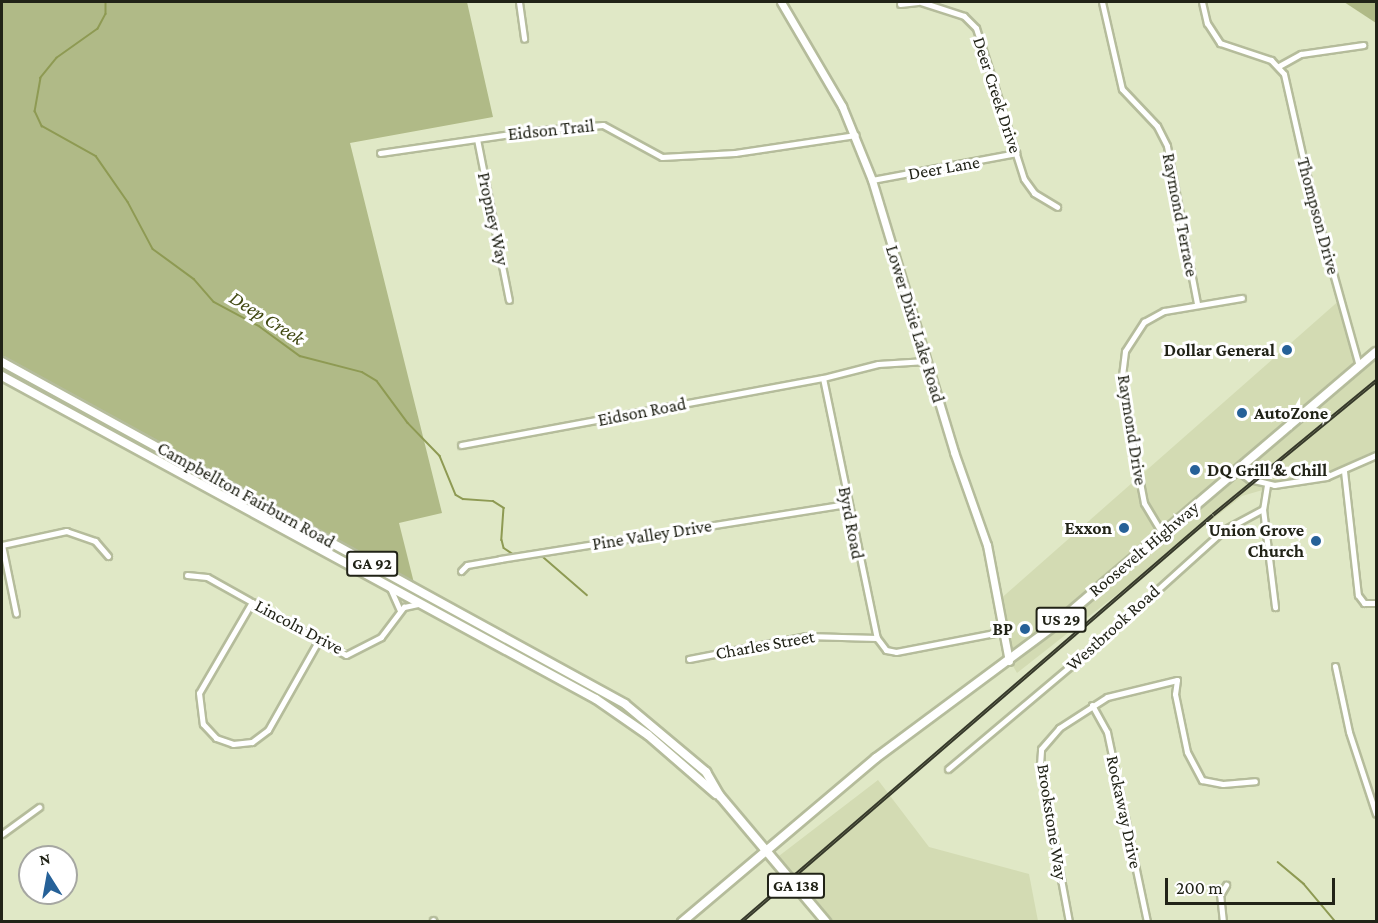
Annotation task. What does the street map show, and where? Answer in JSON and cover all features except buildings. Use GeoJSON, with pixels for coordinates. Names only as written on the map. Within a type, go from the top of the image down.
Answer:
{"type":"FeatureCollection","features":[{"type":"Feature","properties":{"kind":"main road","name":"Roosevelt Highway"},"geometry":{"type":"LineString","coordinates":[[765,851],[876,758],[1010,662],[1377,352]]}},
{"type":"Feature","properties":{"kind":"main road","name":"Campbellton Fairburn Road"},"geometry":{"type":"LineString","coordinates":[[2,362],[606,691],[706,772],[720,796],[765,851]]}},
{"type":"Feature","properties":{"kind":"main road","name":"Campbellton Fairburn Road"},"geometry":{"type":"LineString","coordinates":[[2,376],[614,710],[720,796]]}},
{"type":"Feature","properties":{"kind":"main road","name":"US 29"},"geometry":{"type":"LineString","coordinates":[[682,921],[765,851]]}},
{"type":"Feature","properties":{"kind":"main road","name":"GA 138"},"geometry":{"type":"LineString","coordinates":[[765,851],[826,921]]}},
{"type":"Feature","properties":{"kind":"street"},"geometry":{"type":"LineString","coordinates":[[519,2],[524,39]]}},
{"type":"Feature","properties":{"kind":"street","name":"Lower Dixie Lake Road"},"geometry":{"type":"LineString","coordinates":[[781,2],[806,38],[856,135],[872,180],[926,361],[987,545],[1010,662]]}},
{"type":"Feature","properties":{"kind":"street","name":"Deer Creek Drive"},"geometry":{"type":"LineString","coordinates":[[900,4],[920,2],[964,16],[976,28],[1024,179],[1034,193],[1056,207]]}},
{"type":"Feature","properties":{"kind":"street","name":"Raymond Terrace"},"geometry":{"type":"LineString","coordinates":[[1102,2],[1122,89],[1157,126],[1167,146],[1197,303]]}},
{"type":"Feature","properties":{"kind":"street"},"geometry":{"type":"LineString","coordinates":[[1202,2],[1207,23],[1220,43],[1279,66],[1301,54],[1363,45]]}},
{"type":"Feature","properties":{"kind":"street","name":"Thompson Drive"},"geometry":{"type":"LineString","coordinates":[[1279,66],[1359,366]]}},
{"type":"Feature","properties":{"kind":"street","name":"Eidson Trail"},"geometry":{"type":"LineString","coordinates":[[380,153],[477,139],[603,125],[617,130],[652,154],[677,157],[745,152],[856,135]]}},
{"type":"Feature","properties":{"kind":"street","name":"Propney Way"},"geometry":{"type":"LineString","coordinates":[[477,139],[509,300]]}},
{"type":"Feature","properties":{"kind":"street","name":"Deer Lane"},"geometry":{"type":"LineString","coordinates":[[872,180],[1016,153]]}},
{"type":"Feature","properties":{"kind":"street","name":"Raymond Drive"},"geometry":{"type":"LineString","coordinates":[[1162,533],[1144,503],[1121,367],[1129,341],[1144,322],[1164,311],[1197,303],[1242,298]]}},
{"type":"Feature","properties":{"kind":"street"},"geometry":{"type":"LineString","coordinates":[[823,378],[878,364],[926,361]]}},
{"type":"Feature","properties":{"kind":"street","name":"Eidson Road"},"geometry":{"type":"LineString","coordinates":[[461,446],[823,378]]}},
{"type":"Feature","properties":{"kind":"street","name":"Byrd Road"},"geometry":{"type":"LineString","coordinates":[[823,378],[847,504],[877,638]]}},
{"type":"Feature","properties":{"kind":"street"},"geometry":{"type":"LineString","coordinates":[[1238,471],[1267,485],[1307,481],[1344,471],[1377,455]]}},
{"type":"Feature","properties":{"kind":"street"},"geometry":{"type":"LineString","coordinates":[[1344,471],[1358,596],[1364,603],[1377,603]]}},
{"type":"Feature","properties":{"kind":"street"},"geometry":{"type":"LineString","coordinates":[[1267,485],[1263,508],[1275,607]]}},
{"type":"Feature","properties":{"kind":"street","name":"Pine Valley Drive"},"geometry":{"type":"LineString","coordinates":[[461,571],[467,564],[847,504]]}},
{"type":"Feature","properties":{"kind":"street","name":"Westbrook Road"},"geometry":{"type":"LineString","coordinates":[[948,769],[1105,637],[1224,530],[1263,508]]}},
{"type":"Feature","properties":{"kind":"street"},"geometry":{"type":"LineString","coordinates":[[16,614],[2,545],[66,531],[95,541],[108,556]]}},
{"type":"Feature","properties":{"kind":"street","name":"Lincoln Drive"},"geometry":{"type":"LineString","coordinates":[[187,575],[207,577],[346,655],[381,637],[400,610]]}},
{"type":"Feature","properties":{"kind":"street"},"geometry":{"type":"LineString","coordinates":[[389,586],[400,610],[410,604],[422,605]]}},
{"type":"Feature","properties":{"kind":"street"},"geometry":{"type":"LineString","coordinates":[[252,602],[199,693],[203,724],[216,738],[233,744],[252,742],[268,730],[319,640]]}},
{"type":"Feature","properties":{"kind":"street"},"geometry":{"type":"LineString","coordinates":[[877,638],[886,650],[896,652],[1005,631]]}},
{"type":"Feature","properties":{"kind":"street","name":"Charles Street"},"geometry":{"type":"LineString","coordinates":[[689,659],[806,636],[877,638]]}},
{"type":"Feature","properties":{"kind":"street"},"geometry":{"type":"LineString","coordinates":[[1335,666],[1349,732],[1377,814]]}},
{"type":"Feature","properties":{"kind":"street","name":"Brookstone Way"},"geometry":{"type":"LineString","coordinates":[[1069,921],[1043,790],[1041,749],[1049,736],[1107,697],[1177,680],[1175,694],[1187,752],[1202,780],[1223,784],[1255,781]]}},
{"type":"Feature","properties":{"kind":"street","name":"Rockaway Drive"},"geometry":{"type":"LineString","coordinates":[[1092,705],[1107,732],[1147,921]]}},
{"type":"Feature","properties":{"kind":"street"},"geometry":{"type":"LineString","coordinates":[[2,834],[39,807]]}},
{"type":"Feature","properties":{"kind":"street"},"geometry":{"type":"LineString","coordinates":[[1223,921],[1220,895],[1226,885]]}},
{"type":"Feature","properties":{"kind":"shaded area"},"geometry":{"type":"Polygon","coordinates":[[[2,2],[467,2],[493,117],[350,143],[442,513],[399,523],[418,599],[2,368],[2,2]]]}},
{"type":"Feature","properties":{"kind":"shaded area"},"geometry":{"type":"Polygon","coordinates":[[[1344,2],[1376,2],[1376,23],[1344,2]]]}},
{"type":"Feature","properties":{"kind":"shaded area"},"geometry":{"type":"Polygon","coordinates":[[[1342,298],[1364,368],[1376,357],[1376,450],[1335,469],[1242,496],[1017,673],[1009,659],[998,601],[1342,298]]]}},
{"type":"Feature","properties":{"kind":"shaded area"},"geometry":{"type":"Polygon","coordinates":[[[878,780],[929,847],[1029,874],[1038,921],[827,921],[775,859],[878,780]]]}},
{"type":"Feature","properties":{"kind":"waterway","name":"Deep Creek"},"geometry":{"type":"LineString","coordinates":[[106,2],[106,14],[98,29],[57,58],[41,78],[35,111],[42,126],[96,156],[128,202],[153,249],[194,279],[214,302],[259,326],[300,356],[362,372],[377,381],[408,423],[440,456],[456,495],[463,499],[493,501],[504,508],[502,540],[504,548],[513,554]]}},
{"type":"Feature","properties":{"kind":"waterway","name":"Deep Creek"},"geometry":{"type":"LineString","coordinates":[[541,555],[587,595]]}},
{"type":"Feature","properties":{"kind":"waterway"},"geometry":{"type":"LineString","coordinates":[[1278,862],[1304,884],[1336,922]]}},
{"type":"Feature","properties":{"kind":"railway"},"geometry":{"type":"LineString","coordinates":[[741,922],[1213,515],[1376,381]]}},
{"type":"Feature","properties":{"kind":"place","name":"Dollar General"},"geometry":{"type":"Point","coordinates":[1287,350]}},
{"type":"Feature","properties":{"kind":"place","name":"AutoZone"},"geometry":{"type":"Point","coordinates":[1242,413]}},
{"type":"Feature","properties":{"kind":"place","name":"DQ Grill & Chill"},"geometry":{"type":"Point","coordinates":[1195,470]}},
{"type":"Feature","properties":{"kind":"place","name":"Exxon"},"geometry":{"type":"Point","coordinates":[1124,528]}},
{"type":"Feature","properties":{"kind":"place","name":"Union Grove Church"},"geometry":{"type":"Point","coordinates":[1316,541]}},
{"type":"Feature","properties":{"kind":"place","name":"BP"},"geometry":{"type":"Point","coordinates":[1025,629]}}]}
